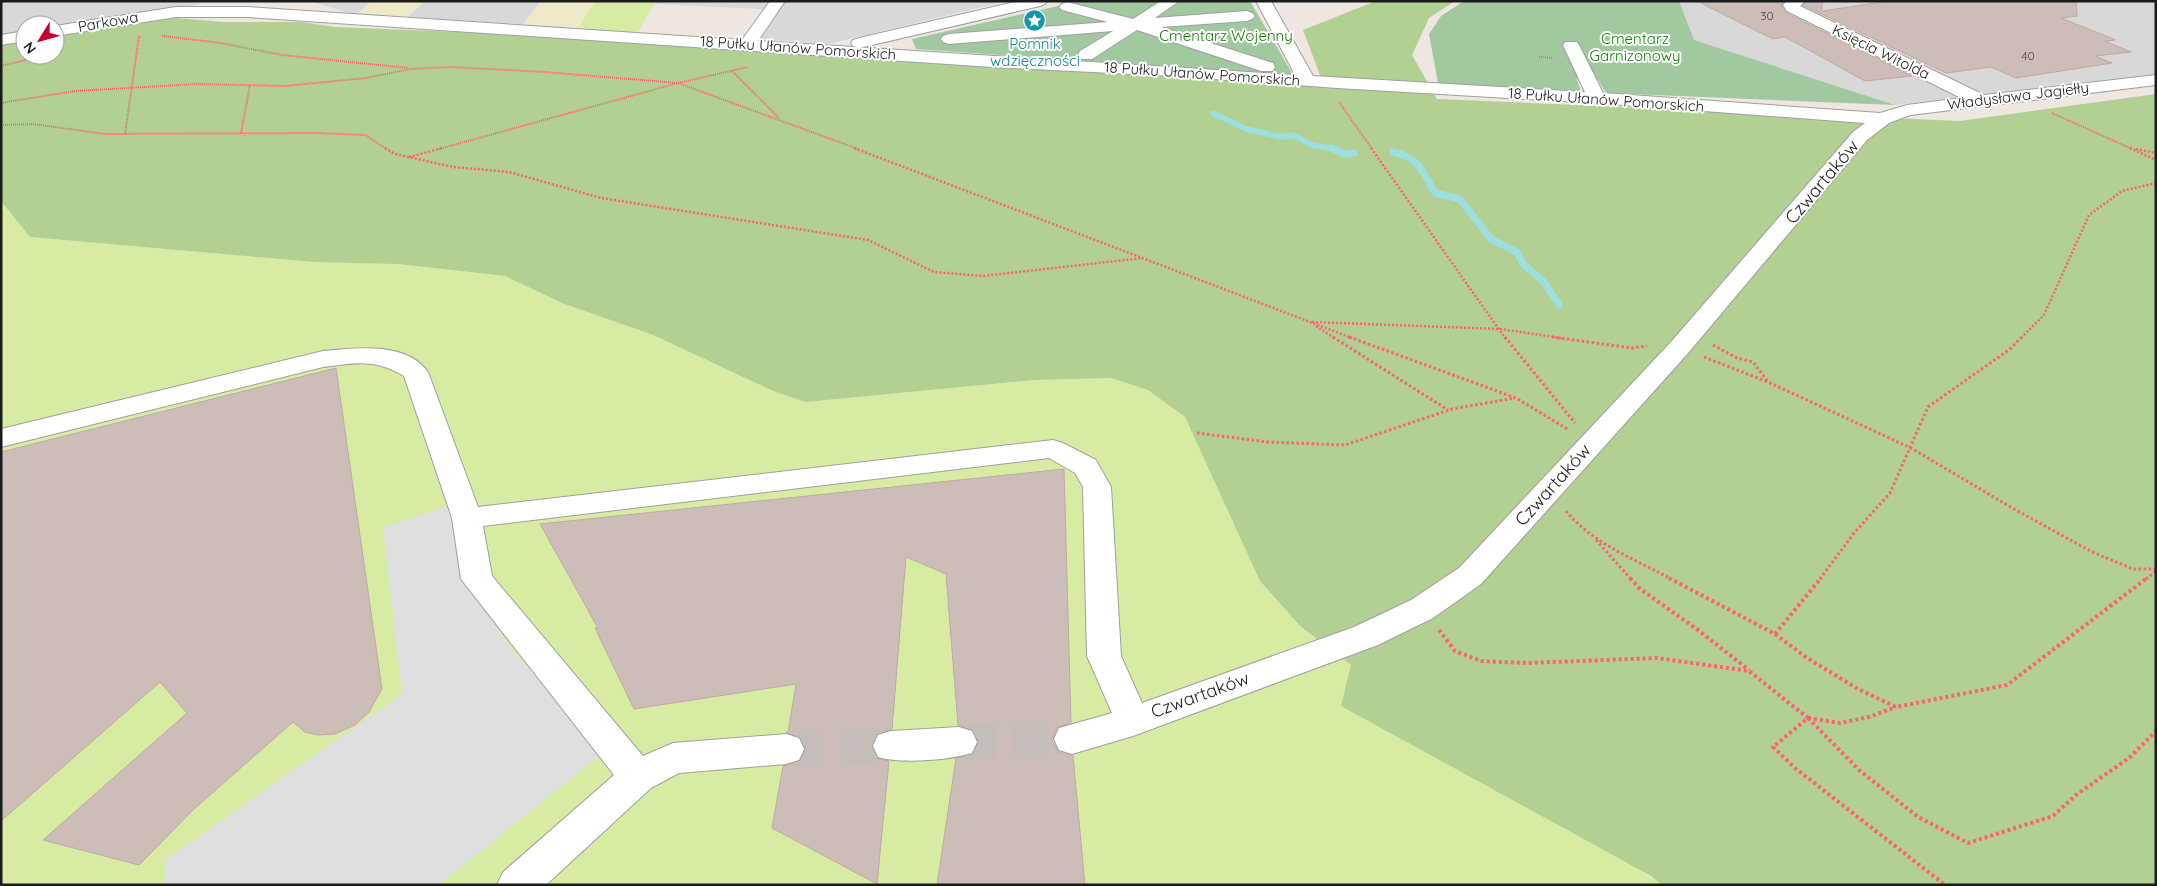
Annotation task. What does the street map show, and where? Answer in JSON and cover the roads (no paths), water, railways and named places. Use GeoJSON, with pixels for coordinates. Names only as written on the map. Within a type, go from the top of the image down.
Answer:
{"type":"FeatureCollection","features":[{"type":"Feature","properties":{"kind":"street"},"geometry":{"type":"LineString","coordinates":[[247,12],[277,1]]}},
{"type":"Feature","properties":{"kind":"street"},"geometry":{"type":"LineString","coordinates":[[295,1],[342,18]]}},
{"type":"Feature","properties":{"kind":"street"},"geometry":{"type":"LineString","coordinates":[[747,44],[778,1]]}},
{"type":"Feature","properties":{"kind":"street"},"geometry":{"type":"LineString","coordinates":[[845,50],[850,45],[1040,1]]}},
{"type":"Feature","properties":{"kind":"street"},"geometry":{"type":"LineString","coordinates":[[1086,55],[1172,1]]}},
{"type":"Feature","properties":{"kind":"street"},"geometry":{"type":"LineString","coordinates":[[1263,1],[1304,80]]}},
{"type":"Feature","properties":{"kind":"street","name":"Księcia Witolda"},"geometry":{"type":"LineString","coordinates":[[1798,1],[1791,5],[1792,8],[1981,101]]}},
{"type":"Feature","properties":{"kind":"street"},"geometry":{"type":"LineString","coordinates":[[1067,7],[1135,24],[1304,80]]}},
{"type":"Feature","properties":{"kind":"street","name":"Parkowa"},"geometry":{"type":"LineString","coordinates":[[65,29],[176,12],[247,12],[342,18]]}},
{"type":"Feature","properties":{"kind":"street"},"geometry":{"type":"LineString","coordinates":[[949,39],[1247,16]]}},
{"type":"Feature","properties":{"kind":"street","name":"18 Pułku Ułanów Pomorskich"},"geometry":{"type":"LineString","coordinates":[[342,18],[845,50],[992,62],[1174,71],[1597,98],[1882,119]]}},
{"type":"Feature","properties":{"kind":"street"},"geometry":{"type":"LineString","coordinates":[[1,40],[15,38]]}},
{"type":"Feature","properties":{"kind":"street"},"geometry":{"type":"LineString","coordinates":[[1571,45],[1597,98]]}},
{"type":"Feature","properties":{"kind":"street","name":"Władysława Jagiełły"},"geometry":{"type":"LineString","coordinates":[[1882,119],[1907,110],[2156,80]]}},
{"type":"Feature","properties":{"kind":"street","name":"Czwartaków"},"geometry":{"type":"LineString","coordinates":[[1072,739],[1132,720],[1366,636],[1422,609],[1470,576],[1680,347],[1860,136],[1882,119]]}},
{"type":"Feature","properties":{"kind":"street"},"geometry":{"type":"LineString","coordinates":[[1,438],[323,359],[365,354],[387,356],[401,362],[416,372],[467,518],[476,579],[638,777]]}},
{"type":"Feature","properties":{"kind":"street"},"geometry":{"type":"LineString","coordinates":[[467,518],[1052,449],[1086,467],[1097,487],[1104,656],[1132,720]]}},
{"type":"Feature","properties":{"kind":"street"},"geometry":{"type":"LineString","coordinates":[[891,746],[959,742]]}},
{"type":"Feature","properties":{"kind":"street"},"geometry":{"type":"LineString","coordinates":[[517,885],[638,777],[673,758],[786,749]]}},
{"type":"Feature","properties":{"kind":"waterway"},"geometry":{"type":"LineString","coordinates":[[1213,113],[1246,129],[1281,137],[1293,135],[1312,145],[1334,149]]}},
{"type":"Feature","properties":{"kind":"waterway"},"geometry":{"type":"LineString","coordinates":[[1334,149],[1344,154],[1354,153]]}},
{"type":"Feature","properties":{"kind":"waterway"},"geometry":{"type":"LineString","coordinates":[[1393,152],[1415,162],[1435,193],[1460,199],[1491,239],[1517,252],[1523,264],[1544,282],[1559,305]]}},
{"type":"Feature","properties":{"kind":"tunnel"},"geometry":{"type":"LineString","coordinates":[[959,742],[1072,739]]}},
{"type":"Feature","properties":{"kind":"tunnel"},"geometry":{"type":"LineString","coordinates":[[786,749],[891,746]]}},
{"type":"Feature","properties":{"kind":"place","name":"Pomnik wdzięczności"},"geometry":{"type":"Point","coordinates":[1035,21]}},
{"type":"Feature","properties":{"kind":"park label","name":"Cmentarz Wojenny"},"geometry":{"type":"Point","coordinates":[1226,36]}},
{"type":"Feature","properties":{"kind":"park label","name":"Cmentarz Garnizonowy"},"geometry":{"type":"Point","coordinates":[1635,48]}}]}
